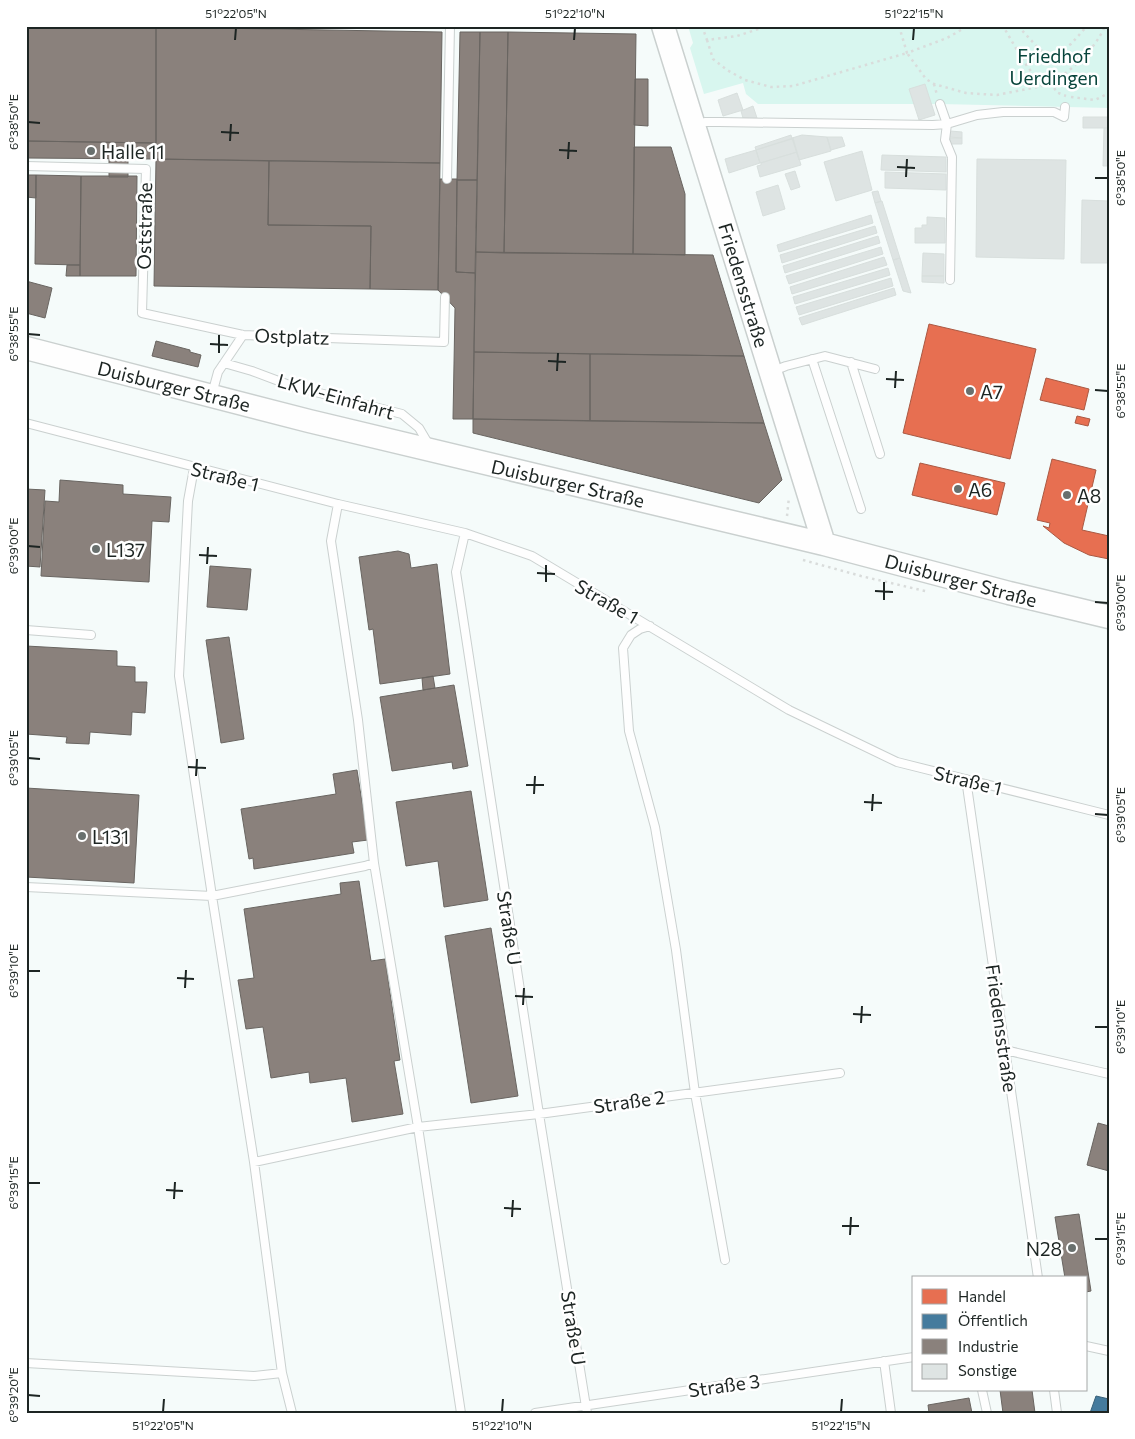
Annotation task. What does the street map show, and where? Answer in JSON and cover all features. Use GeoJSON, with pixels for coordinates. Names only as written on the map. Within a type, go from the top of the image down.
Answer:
{"type":"FeatureCollection","features":[{"type":"Feature","properties":{"kind":"main road","name":"Friedensstraße"},"geometry":{"type":"LineString","coordinates":[[663,26],[824,544]]}},
{"type":"Feature","properties":{"kind":"main road","name":"Duisburger Straße"},"geometry":{"type":"LineString","coordinates":[[26,348],[211,396],[824,544],[1009,593],[1109,617]]}},
{"type":"Feature","properties":{"kind":"lane"},"geometry":{"type":"LineString","coordinates":[[447,179],[450,26]]}},
{"type":"Feature","properties":{"kind":"lane"},"geometry":{"type":"LineString","coordinates":[[940,104],[948,124],[945,140],[952,156],[950,280]]}},
{"type":"Feature","properties":{"kind":"lane"},"geometry":{"type":"LineString","coordinates":[[694,126],[705,122],[933,126],[948,124],[977,115],[1002,112],[1054,112],[1064,117],[1065,107]]}},
{"type":"Feature","properties":{"kind":"lane","name":"Oststraße"},"geometry":{"type":"LineString","coordinates":[[26,166],[146,169],[142,313]]}},
{"type":"Feature","properties":{"kind":"lane","name":"Ostplatz"},"geometry":{"type":"LineString","coordinates":[[142,313],[243,334],[444,342],[445,297]]}},
{"type":"Feature","properties":{"kind":"lane"},"geometry":{"type":"LineString","coordinates":[[211,396],[218,372],[243,334]]}},
{"type":"Feature","properties":{"kind":"lane"},"geometry":{"type":"LineString","coordinates":[[771,372],[825,356],[875,369]]}},
{"type":"Feature","properties":{"kind":"lane"},"geometry":{"type":"LineString","coordinates":[[812,359],[861,508]]}},
{"type":"Feature","properties":{"kind":"lane"},"geometry":{"type":"LineString","coordinates":[[851,362],[880,454]]}},
{"type":"Feature","properties":{"kind":"lane","name":"LKW-Einfahrt"},"geometry":{"type":"LineString","coordinates":[[224,363],[292,386],[402,414],[418,428],[433,450]]}},
{"type":"Feature","properties":{"kind":"lane","name":"Straße 1"},"geometry":{"type":"LineString","coordinates":[[26,423],[194,468],[465,533],[532,556],[797,714],[897,762],[1109,815]]}},
{"type":"Feature","properties":{"kind":"lane"},"geometry":{"type":"LineString","coordinates":[[194,468],[188,501],[178,676],[254,1162],[282,1372],[292,1413]]}},
{"type":"Feature","properties":{"kind":"lane"},"geometry":{"type":"LineString","coordinates":[[338,504],[331,541],[358,720],[374,863],[418,1127],[461,1413]]}},
{"type":"Feature","properties":{"kind":"lane","name":"Straße U"},"geometry":{"type":"LineString","coordinates":[[465,533],[456,572],[539,1114],[587,1409]]}},
{"type":"Feature","properties":{"kind":"lane"},"geometry":{"type":"LineString","coordinates":[[650,626],[640,629],[632,635],[623,648],[629,731],[655,827],[676,950],[695,1093],[725,1260]]}},
{"type":"Feature","properties":{"kind":"lane"},"geometry":{"type":"LineString","coordinates":[[26,630],[91,635]]}},
{"type":"Feature","properties":{"kind":"lane","name":"Friedensstraße"},"geometry":{"type":"LineString","coordinates":[[966,779],[1038,1276]]}},
{"type":"Feature","properties":{"kind":"lane"},"geometry":{"type":"LineString","coordinates":[[26,887],[212,896],[374,863]]}},
{"type":"Feature","properties":{"kind":"lane"},"geometry":{"type":"LineString","coordinates":[[1005,1050],[1109,1074]]}},
{"type":"Feature","properties":{"kind":"lane","name":"Straße 2"},"geometry":{"type":"LineString","coordinates":[[254,1162],[418,1127],[539,1114],[840,1073]]}},
{"type":"Feature","properties":{"kind":"lane"},"geometry":{"type":"LineString","coordinates":[[1088,1346],[1109,1351]]}},
{"type":"Feature","properties":{"kind":"lane","name":"Straße 3"},"geometry":{"type":"LineString","coordinates":[[535,1413],[587,1409],[912,1357]]}},
{"type":"Feature","properties":{"kind":"lane"},"geometry":{"type":"LineString","coordinates":[[884,1361],[890,1413]]}},
{"type":"Feature","properties":{"kind":"lane"},"geometry":{"type":"LineString","coordinates":[[26,1363],[254,1376],[282,1372]]}},
{"type":"Feature","properties":{"kind":"lane"},"geometry":{"type":"LineString","coordinates":[[982,1392],[987,1413]]}},
{"type":"Feature","properties":{"kind":"lane"},"geometry":{"type":"LineString","coordinates":[[1054,1392],[1058,1413]]}},
{"type":"Feature","properties":{"kind":"path"},"geometry":{"type":"LineString","coordinates":[[702,26],[713,59],[745,80],[770,87],[793,86],[907,53],[947,38],[968,26]]}},
{"type":"Feature","properties":{"kind":"path"},"geometry":{"type":"LineString","coordinates":[[707,40],[737,36],[768,26]]}},
{"type":"Feature","properties":{"kind":"path"},"geometry":{"type":"LineString","coordinates":[[899,26],[907,53],[926,79],[934,84],[966,93],[997,95],[1042,86],[1052,82],[1086,55],[1100,38],[1106,26]]}},
{"type":"Feature","properties":{"kind":"path"},"geometry":{"type":"LineString","coordinates":[[1003,26],[1024,62],[1042,86]]}},
{"type":"Feature","properties":{"kind":"path"},"geometry":{"type":"LineString","coordinates":[[1018,26],[1040,50],[1056,54],[1071,44],[1087,26]]}},
{"type":"Feature","properties":{"kind":"path"},"geometry":{"type":"LineString","coordinates":[[1052,82],[1056,92],[1080,99],[1095,100],[1109,93]]}},
{"type":"Feature","properties":{"kind":"green space","name":"Friedhof Uerdingen"},"geometry":{"type":"Polygon","coordinates":[[[688,26],[1109,26],[1109,108],[940,104],[758,104],[746,94],[743,83],[704,94],[690,48],[693,43],[688,26]]]}},
{"type":"Feature","properties":{"kind":"building: Handel","name":"A7"},"geometry":{"type":"Polygon","coordinates":[[[929,324],[1036,349],[1010,459],[903,433],[929,324]]]}},
{"type":"Feature","properties":{"kind":"building: Handel"},"geometry":{"type":"Polygon","coordinates":[[[1046,378],[1089,389],[1084,410],[1040,400],[1046,378]]]}},
{"type":"Feature","properties":{"kind":"building: Handel"},"geometry":{"type":"Polygon","coordinates":[[[1077,416],[1090,419],[1088,426],[1075,423],[1077,416]]]}},
{"type":"Feature","properties":{"kind":"building: Handel","name":"A8"},"geometry":{"type":"Polygon","coordinates":[[[1052,459],[1096,470],[1082,530],[1109,536],[1109,559],[1089,555],[1064,543],[1043,526],[1049,528],[1050,523],[1037,520],[1052,459]]]}},
{"type":"Feature","properties":{"kind":"building: Handel","name":"A6"},"geometry":{"type":"Polygon","coordinates":[[[920,463],[1005,483],[997,515],[912,495],[920,463]]]}},
{"type":"Feature","properties":{"kind":"building: Öffentlich"},"geometry":{"type":"Polygon","coordinates":[[[1096,1396],[1109,1399],[1109,1413],[1090,1413],[1096,1396]]]}},
{"type":"Feature","properties":{"kind":"building: Industrie"},"geometry":{"type":"Polygon","coordinates":[[[26,26],[156,27],[156,143],[26,141],[26,26]]]}},
{"type":"Feature","properties":{"kind":"building: Industrie"},"geometry":{"type":"Polygon","coordinates":[[[156,27],[442,32],[440,163],[156,159],[156,27]]]}},
{"type":"Feature","properties":{"kind":"building: Industrie"},"geometry":{"type":"Polygon","coordinates":[[[460,32],[480,32],[477,180],[457,180],[460,32]]]}},
{"type":"Feature","properties":{"kind":"building: Industrie"},"geometry":{"type":"Polygon","coordinates":[[[480,32],[508,32],[504,253],[476,252],[480,32]]]}},
{"type":"Feature","properties":{"kind":"building: Industrie"},"geometry":{"type":"Polygon","coordinates":[[[508,32],[636,34],[633,254],[504,253],[508,32]]]}},
{"type":"Feature","properties":{"kind":"building: Industrie"},"geometry":{"type":"Polygon","coordinates":[[[635,79],[648,79],[648,126],[634,125],[635,79]]]}},
{"type":"Feature","properties":{"kind":"building: Industrie","name":"Halle 11"},"geometry":{"type":"Polygon","coordinates":[[[26,141],[156,143],[156,159],[26,158],[26,141]]]}},
{"type":"Feature","properties":{"kind":"building: Industrie"},"geometry":{"type":"Polygon","coordinates":[[[634,147],[671,147],[685,194],[685,255],[633,254],[634,147]]]}},
{"type":"Feature","properties":{"kind":"building: Industrie"},"geometry":{"type":"Polygon","coordinates":[[[109,159],[128,159],[128,177],[109,177],[109,159]]]}},
{"type":"Feature","properties":{"kind":"building: Industrie"},"geometry":{"type":"Polygon","coordinates":[[[156,159],[269,161],[268,225],[371,226],[370,289],[154,286],[156,159]]]}},
{"type":"Feature","properties":{"kind":"building: Industrie"},"geometry":{"type":"Polygon","coordinates":[[[269,161],[440,163],[438,290],[370,289],[371,226],[268,225],[269,161]]]}},
{"type":"Feature","properties":{"kind":"building: Industrie"},"geometry":{"type":"Polygon","coordinates":[[[26,175],[36,175],[36,198],[26,197],[26,175]]]}},
{"type":"Feature","properties":{"kind":"building: Industrie"},"geometry":{"type":"Polygon","coordinates":[[[36,175],[81,176],[80,265],[35,264],[36,175]]]}},
{"type":"Feature","properties":{"kind":"building: Industrie"},"geometry":{"type":"Polygon","coordinates":[[[81,176],[137,176],[136,276],[80,276],[81,176]]]}},
{"type":"Feature","properties":{"kind":"building: Industrie"},"geometry":{"type":"Polygon","coordinates":[[[440,179],[457,179],[456,272],[475,273],[473,419],[453,419],[455,308],[438,290],[440,179]]]}},
{"type":"Feature","properties":{"kind":"building: Industrie"},"geometry":{"type":"Polygon","coordinates":[[[457,180],[477,180],[475,273],[456,272],[457,180]]]}},
{"type":"Feature","properties":{"kind":"building: Industrie"},"geometry":{"type":"Polygon","coordinates":[[[476,252],[713,255],[744,356],[474,352],[476,252]]]}},
{"type":"Feature","properties":{"kind":"building: Industrie"},"geometry":{"type":"Polygon","coordinates":[[[67,265],[80,265],[80,276],[66,276],[67,265]]]}},
{"type":"Feature","properties":{"kind":"building: Industrie"},"geometry":{"type":"Polygon","coordinates":[[[26,281],[52,288],[45,318],[26,313],[26,281]]]}},
{"type":"Feature","properties":{"kind":"building: Industrie"},"geometry":{"type":"Polygon","coordinates":[[[156,341],[190,350],[190,352],[201,355],[198,367],[152,356],[156,341]]]}},
{"type":"Feature","properties":{"kind":"building: Industrie"},"geometry":{"type":"Polygon","coordinates":[[[474,352],[590,354],[590,421],[473,419],[474,352]]]}},
{"type":"Feature","properties":{"kind":"building: Industrie"},"geometry":{"type":"Polygon","coordinates":[[[590,354],[744,356],[764,423],[590,421],[590,354]]]}},
{"type":"Feature","properties":{"kind":"building: Industrie"},"geometry":{"type":"Polygon","coordinates":[[[473,419],[764,423],[782,480],[759,503],[473,433],[473,419]]]}},
{"type":"Feature","properties":{"kind":"building: Industrie","name":"L137"},"geometry":{"type":"Polygon","coordinates":[[[60,480],[123,485],[123,494],[171,497],[169,522],[152,521],[149,582],[41,576],[45,501],[59,502],[60,480]]]}},
{"type":"Feature","properties":{"kind":"building: Industrie"},"geometry":{"type":"Polygon","coordinates":[[[26,489],[45,490],[40,567],[26,566],[26,489]]]}},
{"type":"Feature","properties":{"kind":"building: Industrie"},"geometry":{"type":"Polygon","coordinates":[[[398,551],[409,554],[411,568],[437,564],[450,674],[380,684],[373,629],[369,630],[359,557],[398,551]]]}},
{"type":"Feature","properties":{"kind":"building: Industrie"},"geometry":{"type":"Polygon","coordinates":[[[210,566],[251,569],[247,610],[207,607],[210,566]]]}},
{"type":"Feature","properties":{"kind":"building: Industrie"},"geometry":{"type":"Polygon","coordinates":[[[229,637],[244,739],[221,743],[206,640],[229,637]]]}},
{"type":"Feature","properties":{"kind":"building: Industrie"},"geometry":{"type":"Polygon","coordinates":[[[26,646],[117,651],[117,666],[135,667],[135,682],[147,682],[145,713],[132,712],[131,735],[90,732],[89,744],[66,743],[67,737],[26,734],[26,646]]]}},
{"type":"Feature","properties":{"kind":"building: Industrie"},"geometry":{"type":"Polygon","coordinates":[[[433,676],[435,688],[423,690],[422,678],[433,676]]]}},
{"type":"Feature","properties":{"kind":"building: Industrie"},"geometry":{"type":"Polygon","coordinates":[[[454,685],[468,766],[453,769],[452,762],[392,771],[380,697],[454,685]]]}},
{"type":"Feature","properties":{"kind":"building: Industrie"},"geometry":{"type":"Polygon","coordinates":[[[357,770],[368,840],[352,842],[354,853],[254,869],[253,858],[249,859],[241,809],[336,794],[333,774],[357,770]]]}},
{"type":"Feature","properties":{"kind":"building: Industrie","name":"L131"},"geometry":{"type":"Polygon","coordinates":[[[26,788],[139,795],[134,883],[26,877],[26,788]]]}},
{"type":"Feature","properties":{"kind":"building: Industrie"},"geometry":{"type":"Polygon","coordinates":[[[471,791],[488,900],[444,907],[438,861],[406,866],[396,802],[471,791]]]}},
{"type":"Feature","properties":{"kind":"building: Industrie"},"geometry":{"type":"Polygon","coordinates":[[[359,881],[371,961],[385,959],[400,1060],[394,1061],[403,1114],[352,1122],[346,1078],[310,1083],[309,1072],[271,1078],[263,1027],[246,1029],[238,980],[254,978],[244,909],[341,894],[340,883],[359,881]]]}},
{"type":"Feature","properties":{"kind":"building: Industrie"},"geometry":{"type":"Polygon","coordinates":[[[491,928],[518,1096],[471,1103],[445,936],[491,928]]]}},
{"type":"Feature","properties":{"kind":"building: Industrie"},"geometry":{"type":"Polygon","coordinates":[[[1098,1123],[1109,1126],[1109,1171],[1087,1165],[1098,1123]]]}},
{"type":"Feature","properties":{"kind":"building: Industrie","name":"N28"},"geometry":{"type":"Polygon","coordinates":[[[1079,1214],[1091,1291],[1088,1292],[1088,1276],[1065,1276],[1055,1217],[1079,1214]]]}},
{"type":"Feature","properties":{"kind":"building: Industrie"},"geometry":{"type":"Polygon","coordinates":[[[1000,1392],[1032,1392],[1035,1413],[1003,1413],[1000,1392]]]}},
{"type":"Feature","properties":{"kind":"building: Industrie"},"geometry":{"type":"Polygon","coordinates":[[[969,1398],[972,1413],[929,1413],[928,1405],[969,1398]]]}},
{"type":"Feature","properties":{"kind":"building: Sonstige"},"geometry":{"type":"Polygon","coordinates":[[[925,84],[935,115],[919,120],[909,89],[925,84]]]}},
{"type":"Feature","properties":{"kind":"building: Sonstige"},"geometry":{"type":"Polygon","coordinates":[[[737,93],[743,110],[723,116],[718,100],[737,93]]]}},
{"type":"Feature","properties":{"kind":"building: Sonstige"},"geometry":{"type":"Polygon","coordinates":[[[753,106],[757,118],[743,118],[741,111],[753,106]]]}},
{"type":"Feature","properties":{"kind":"building: Sonstige"},"geometry":{"type":"Polygon","coordinates":[[[1083,117],[1109,117],[1109,128],[1083,128],[1083,117]]]}},
{"type":"Feature","properties":{"kind":"building: Sonstige"},"geometry":{"type":"Polygon","coordinates":[[[1104,128],[1109,128],[1109,166],[1103,166],[1104,128]]]}},
{"type":"Feature","properties":{"kind":"building: Sonstige"},"geometry":{"type":"Polygon","coordinates":[[[950,131],[962,132],[962,138],[949,137],[950,131]]]}},
{"type":"Feature","properties":{"kind":"building: Sonstige"},"geometry":{"type":"Polygon","coordinates":[[[791,135],[792,139],[756,150],[755,147],[791,135]]]}},
{"type":"Feature","properties":{"kind":"building: Sonstige"},"geometry":{"type":"Polygon","coordinates":[[[802,135],[827,137],[831,151],[799,160],[792,138],[802,135]]]}},
{"type":"Feature","properties":{"kind":"building: Sonstige"},"geometry":{"type":"Polygon","coordinates":[[[827,137],[842,137],[845,146],[831,150],[827,137]]]}},
{"type":"Feature","properties":{"kind":"building: Sonstige"},"geometry":{"type":"Polygon","coordinates":[[[793,138],[797,152],[760,163],[756,150],[793,138]]]}},
{"type":"Feature","properties":{"kind":"building: Sonstige"},"geometry":{"type":"Polygon","coordinates":[[[950,138],[962,138],[962,144],[950,144],[950,138]]]}},
{"type":"Feature","properties":{"kind":"building: Sonstige"},"geometry":{"type":"Polygon","coordinates":[[[756,150],[760,163],[729,173],[725,159],[756,150]]]}},
{"type":"Feature","properties":{"kind":"building: Sonstige"},"geometry":{"type":"Polygon","coordinates":[[[862,151],[872,190],[836,201],[824,162],[862,151]]]}},
{"type":"Feature","properties":{"kind":"building: Sonstige"},"geometry":{"type":"Polygon","coordinates":[[[797,152],[801,165],[760,177],[757,166],[761,165],[761,163],[797,152]]]}},
{"type":"Feature","properties":{"kind":"building: Sonstige"},"geometry":{"type":"Polygon","coordinates":[[[882,155],[946,157],[946,172],[881,170],[882,155]]]}},
{"type":"Feature","properties":{"kind":"building: Sonstige"},"geometry":{"type":"Polygon","coordinates":[[[977,159],[1066,160],[1064,259],[976,257],[977,159]]]}},
{"type":"Feature","properties":{"kind":"building: Sonstige"},"geometry":{"type":"Polygon","coordinates":[[[795,171],[800,187],[791,190],[785,174],[795,171]]]}},
{"type":"Feature","properties":{"kind":"building: Sonstige"},"geometry":{"type":"Polygon","coordinates":[[[885,172],[946,174],[946,190],[885,188],[885,172]]]}},
{"type":"Feature","properties":{"kind":"building: Sonstige"},"geometry":{"type":"Polygon","coordinates":[[[778,185],[785,209],[763,216],[756,192],[778,185]]]}},
{"type":"Feature","properties":{"kind":"building: Sonstige"},"geometry":{"type":"Polygon","coordinates":[[[878,191],[881,201],[875,203],[872,192],[878,191]]]}},
{"type":"Feature","properties":{"kind":"building: Sonstige"},"geometry":{"type":"Polygon","coordinates":[[[1082,200],[1109,201],[1109,263],[1081,263],[1082,200]]]}},
{"type":"Feature","properties":{"kind":"building: Sonstige"},"geometry":{"type":"Polygon","coordinates":[[[882,201],[900,258],[893,260],[875,203],[882,201]]]}},
{"type":"Feature","properties":{"kind":"building: Sonstige"},"geometry":{"type":"Polygon","coordinates":[[[871,215],[873,223],[779,252],[777,245],[871,215]]]}},
{"type":"Feature","properties":{"kind":"building: Sonstige"},"geometry":{"type":"Polygon","coordinates":[[[927,217],[945,218],[945,243],[915,243],[915,228],[922,228],[922,225],[927,225],[927,217]]]}},
{"type":"Feature","properties":{"kind":"building: Sonstige"},"geometry":{"type":"Polygon","coordinates":[[[875,226],[877,233],[782,263],[780,255],[875,226]]]}},
{"type":"Feature","properties":{"kind":"building: Sonstige"},"geometry":{"type":"Polygon","coordinates":[[[878,236],[880,243],[785,273],[783,266],[878,236]]]}},
{"type":"Feature","properties":{"kind":"building: Sonstige"},"geometry":{"type":"Polygon","coordinates":[[[881,247],[883,254],[789,284],[786,276],[881,247]]]}},
{"type":"Feature","properties":{"kind":"building: Sonstige"},"geometry":{"type":"Polygon","coordinates":[[[923,253],[944,254],[944,276],[922,276],[923,253]]]}},
{"type":"Feature","properties":{"kind":"building: Sonstige"},"geometry":{"type":"Polygon","coordinates":[[[884,257],[887,265],[792,294],[790,287],[884,257]]]}},
{"type":"Feature","properties":{"kind":"building: Sonstige"},"geometry":{"type":"Polygon","coordinates":[[[900,258],[911,293],[903,291],[893,260],[900,258]]]}},
{"type":"Feature","properties":{"kind":"building: Sonstige"},"geometry":{"type":"Polygon","coordinates":[[[888,268],[890,275],[795,304],[793,297],[888,268]]]}},
{"type":"Feature","properties":{"kind":"building: Sonstige"},"geometry":{"type":"Polygon","coordinates":[[[922,276],[944,276],[944,283],[922,282],[922,276]]]}},
{"type":"Feature","properties":{"kind":"building: Sonstige"},"geometry":{"type":"Polygon","coordinates":[[[891,278],[893,286],[799,315],[796,307],[891,278]]]}},
{"type":"Feature","properties":{"kind":"building: Sonstige"},"geometry":{"type":"Polygon","coordinates":[[[894,288],[896,295],[802,325],[799,318],[894,288]]]}},
{"type":"Feature","properties":{"kind":"place","name":"Halle 11"},"geometry":{"type":"Point","coordinates":[91,151]}},
{"type":"Feature","properties":{"kind":"place","name":"A7"},"geometry":{"type":"Point","coordinates":[970,391]}},
{"type":"Feature","properties":{"kind":"place","name":"A6"},"geometry":{"type":"Point","coordinates":[958,489]}},
{"type":"Feature","properties":{"kind":"place","name":"A8"},"geometry":{"type":"Point","coordinates":[1067,495]}},
{"type":"Feature","properties":{"kind":"place","name":"L137"},"geometry":{"type":"Point","coordinates":[96,549]}},
{"type":"Feature","properties":{"kind":"place","name":"L131"},"geometry":{"type":"Point","coordinates":[82,836]}},
{"type":"Feature","properties":{"kind":"place","name":"N28"},"geometry":{"type":"Point","coordinates":[1072,1248]}}]}
